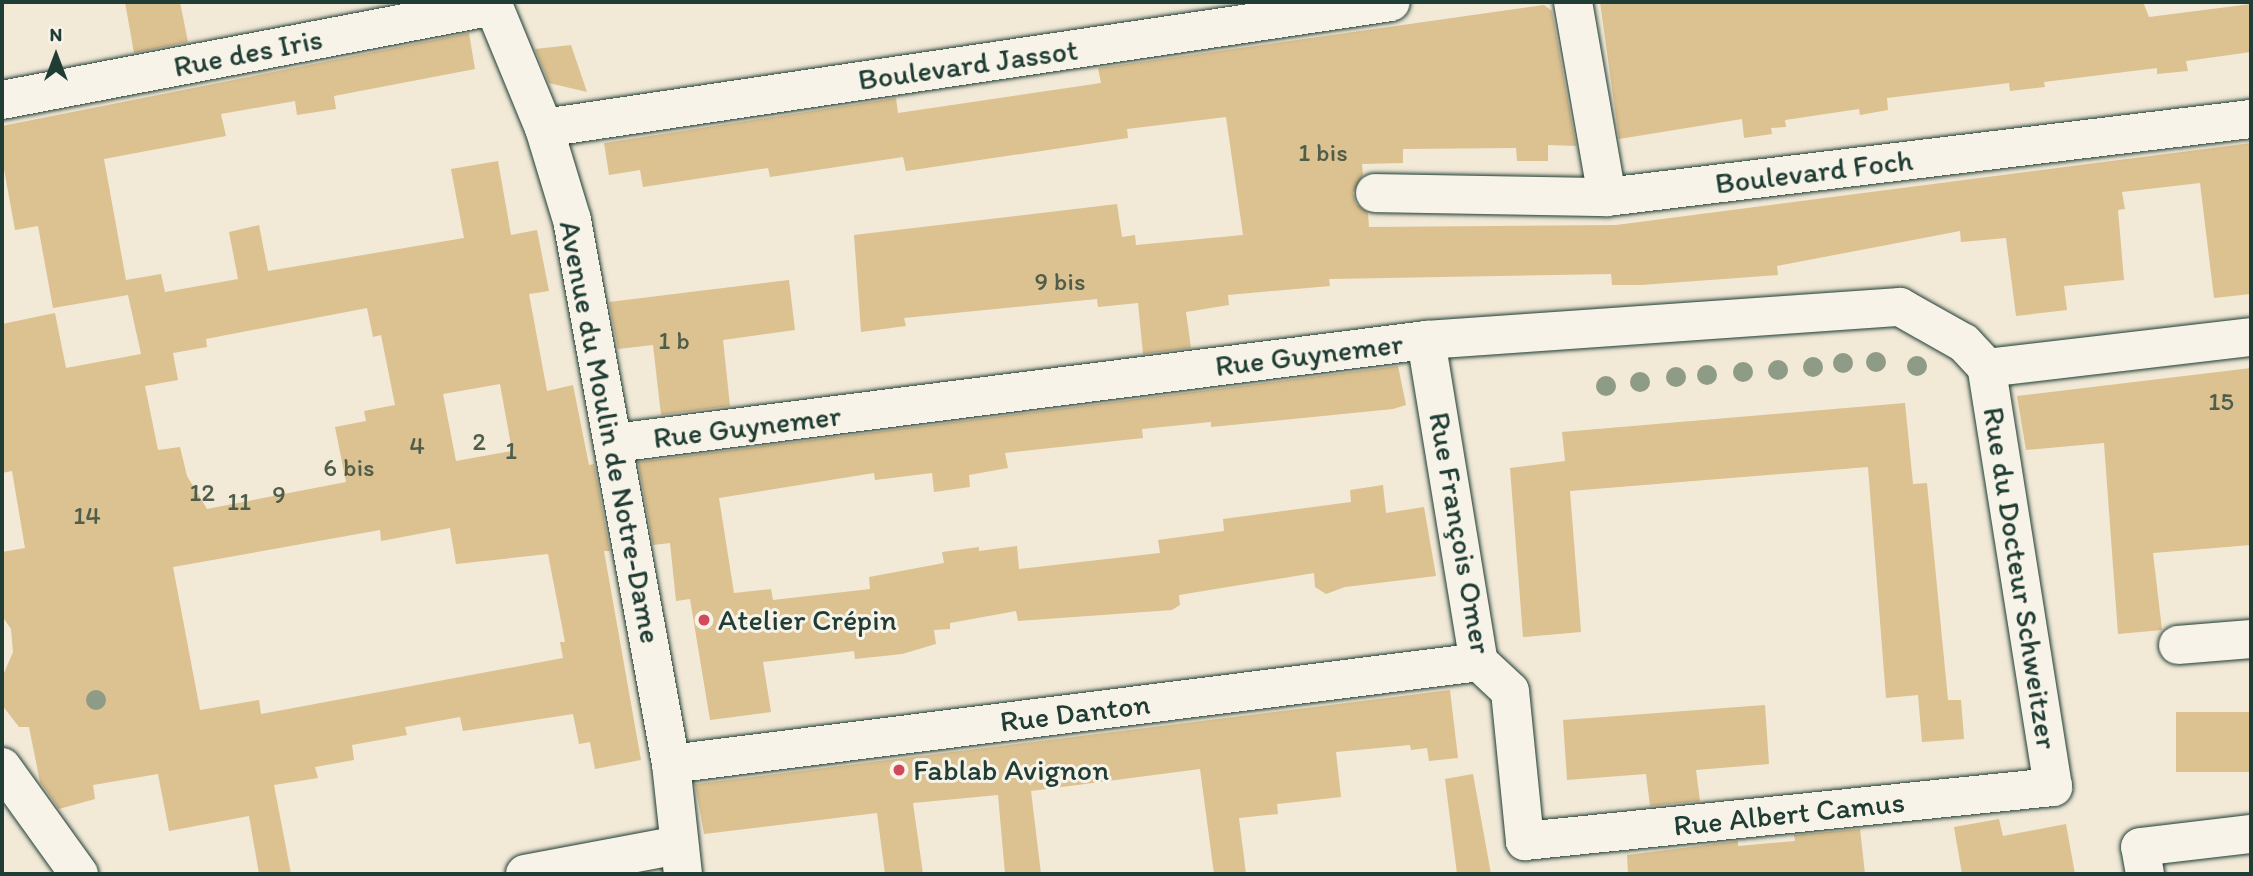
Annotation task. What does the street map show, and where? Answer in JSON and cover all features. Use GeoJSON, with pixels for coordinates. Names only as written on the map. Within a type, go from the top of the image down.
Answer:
{"type":"FeatureCollection","features":[{"type":"Feature","properties":{"kind":"street","name":"Boulevard Jassot"},"geometry":{"type":"LineString","coordinates":[[544,128],[1391,2]]}},
{"type":"Feature","properties":{"kind":"street"},"geometry":{"type":"LineString","coordinates":[[1573,2],[1607,197]]}},
{"type":"Feature","properties":{"kind":"street","name":"Avenue du Moulin de Notre-Dame"},"geometry":{"type":"LineString","coordinates":[[493,4],[544,128],[572,220],[615,443],[671,764],[681,860]]}},
{"type":"Feature","properties":{"kind":"street","name":"Rue des Iris"},"geometry":{"type":"LineString","coordinates":[[2,100],[493,4]]}},
{"type":"Feature","properties":{"kind":"street","name":"Boulevard Foch"},"geometry":{"type":"LineString","coordinates":[[1374,193],[1607,197],[2251,119]]}},
{"type":"Feature","properties":{"kind":"street","name":"Rue Guynemer"},"geometry":{"type":"LineString","coordinates":[[615,443],[1426,340],[1899,307],[1964,343],[1987,368]]}},
{"type":"Feature","properties":{"kind":"street"},"geometry":{"type":"LineString","coordinates":[[1987,368],[2251,337]]}},
{"type":"Feature","properties":{"kind":"street","name":"Rue François Omer"},"geometry":{"type":"LineString","coordinates":[[1426,340],[1479,662],[1510,691],[1525,841]]}},
{"type":"Feature","properties":{"kind":"street","name":"Rue du Docteur Schweitzer"},"geometry":{"type":"LineString","coordinates":[[1987,368],[2053,787]]}},
{"type":"Feature","properties":{"kind":"street"},"geometry":{"type":"LineString","coordinates":[[2178,645],[2251,639]]}},
{"type":"Feature","properties":{"kind":"street","name":"Rue Danton"},"geometry":{"type":"LineString","coordinates":[[671,764],[1479,662]]}},
{"type":"Feature","properties":{"kind":"street"},"geometry":{"type":"LineString","coordinates":[[2,767],[79,874]]}},
{"type":"Feature","properties":{"kind":"street","name":"Rue Albert Camus"},"geometry":{"type":"LineString","coordinates":[[1525,841],[2053,787]]}},
{"type":"Feature","properties":{"kind":"street"},"geometry":{"type":"LineString","coordinates":[[2145,874],[2140,847],[2251,834]]}},
{"type":"Feature","properties":{"kind":"street"},"geometry":{"type":"LineString","coordinates":[[525,874],[681,860]]}},
{"type":"Feature","properties":{"kind":"building"},"geometry":{"type":"Polygon","coordinates":[[[125,2],[180,2],[188,42],[134,53],[125,2]]]}},
{"type":"Feature","properties":{"kind":"building"},"geometry":{"type":"Polygon","coordinates":[[[1600,2],[2143,2],[2149,17],[2251,4],[2251,52],[2186,61],[2188,71],[2157,74],[2157,68],[2044,82],[2045,87],[2010,91],[2009,83],[1887,98],[1888,110],[1860,115],[1859,109],[1785,120],[1786,127],[1771,128],[1772,134],[1744,138],[1742,119],[1619,139],[1600,2]]]}},
{"type":"Feature","properties":{"kind":"building"},"geometry":{"type":"Polygon","coordinates":[[[1544,5],[1552,11],[1576,146],[1548,145],[1548,161],[1517,161],[1516,148],[1403,149],[1403,163],[1362,164],[1363,175],[1353,193],[1356,204],[1368,213],[1369,227],[1616,225],[2251,143],[2251,294],[2214,298],[2200,183],[2122,192],[2125,209],[2118,210],[2124,280],[2064,286],[2067,310],[2016,316],[2006,238],[1961,242],[1960,231],[1777,266],[1778,275],[1641,285],[1612,285],[1611,274],[1329,279],[1330,286],[1228,295],[1229,305],[1186,312],[1191,348],[1143,354],[1138,303],[1098,307],[1097,299],[904,318],[906,326],[861,332],[854,235],[1117,204],[1122,237],[1135,235],[1136,245],[1243,235],[1226,117],[1127,129],[1128,138],[906,171],[903,157],[770,177],[768,168],[643,187],[640,170],[609,175],[604,143],[896,98],[898,113],[1101,83],[1098,68],[1544,5]]]}},
{"type":"Feature","properties":{"kind":"building"},"geometry":{"type":"Polygon","coordinates":[[[469,33],[475,69],[334,96],[336,109],[297,115],[295,101],[221,114],[226,136],[104,159],[126,280],[161,274],[165,292],[238,279],[229,232],[259,225],[268,271],[464,238],[451,169],[498,161],[511,235],[537,230],[549,291],[529,294],[547,391],[573,385],[589,465],[594,464],[610,551],[604,551],[641,760],[595,769],[590,742],[579,744],[573,714],[463,731],[460,717],[405,727],[407,735],[352,745],[354,760],[315,767],[318,778],[274,785],[291,874],[259,874],[249,816],[169,831],[158,774],[93,785],[95,799],[59,809],[40,782],[29,727],[19,727],[2,705],[2,678],[13,652],[11,629],[2,616],[2,552],[25,548],[12,471],[2,473],[2,324],[55,313],[66,368],[141,354],[128,295],[53,308],[38,226],[15,230],[2,158],[2,126],[469,33]],[[367,308],[206,339],[207,347],[173,353],[178,380],[145,386],[158,450],[180,447],[187,476],[207,509],[346,482],[335,427],[366,421],[364,411],[395,405],[381,335],[373,337],[367,308]],[[500,384],[443,394],[456,461],[512,451],[500,384]],[[450,528],[381,541],[380,530],[173,567],[200,710],[259,700],[261,714],[563,658],[560,642],[565,642],[548,554],[456,564],[450,528]]]}},
{"type":"Feature","properties":{"kind":"building"},"geometry":{"type":"Polygon","coordinates":[[[571,45],[587,92],[549,83],[535,49],[571,45]]]}},
{"type":"Feature","properties":{"kind":"building"},"geometry":{"type":"Polygon","coordinates":[[[789,280],[795,330],[723,340],[730,406],[661,415],[653,345],[618,349],[609,302],[789,280]]]}},
{"type":"Feature","properties":{"kind":"building"},"geometry":{"type":"Polygon","coordinates":[[[1398,366],[1406,405],[1393,409],[1211,427],[1211,422],[1142,429],[1143,438],[1005,453],[1008,468],[969,475],[970,487],[934,492],[932,473],[875,480],[874,473],[719,498],[734,593],[771,589],[773,600],[870,589],[869,577],[944,563],[942,552],[979,547],[979,551],[1017,546],[1019,569],[1160,553],[1158,540],[1224,531],[1223,519],[1351,502],[1350,490],[1383,485],[1386,513],[1424,507],[1436,576],[1345,587],[1326,594],[1315,587],[1314,573],[1179,595],[1180,605],[1172,610],[1018,621],[1016,611],[950,623],[950,629],[934,630],[936,644],[902,654],[855,659],[854,651],[763,662],[771,712],[710,720],[690,599],[676,601],[670,543],[653,545],[638,462],[1398,366]]]}},
{"type":"Feature","properties":{"kind":"building"},"geometry":{"type":"Polygon","coordinates":[[[2251,368],[2251,545],[2153,553],[2162,630],[2118,634],[2104,443],[2026,450],[2017,396],[2251,368]]]}},
{"type":"Feature","properties":{"kind":"building"},"geometry":{"type":"Polygon","coordinates":[[[1905,403],[1913,484],[1927,483],[1948,700],[1961,700],[1964,739],[1922,742],[1918,695],[1886,698],[1868,467],[1570,491],[1581,632],[1523,637],[1510,468],[1565,461],[1562,432],[1905,403]]]}},
{"type":"Feature","properties":{"kind":"building"},"geometry":{"type":"Polygon","coordinates":[[[1450,690],[1458,758],[1429,761],[1427,748],[1411,750],[1410,745],[1336,752],[1341,797],[1277,804],[1278,814],[1239,818],[1246,874],[1214,874],[1200,769],[1031,791],[1041,874],[1005,874],[998,795],[913,803],[923,874],[885,874],[877,813],[704,834],[695,784],[1450,690]]]}},
{"type":"Feature","properties":{"kind":"building"},"geometry":{"type":"Polygon","coordinates":[[[1765,705],[1769,764],[1696,770],[1700,801],[1650,806],[1646,774],[1567,780],[1563,720],[1765,705]]]}},
{"type":"Feature","properties":{"kind":"building"},"geometry":{"type":"Polygon","coordinates":[[[2176,712],[2251,712],[2251,772],[2176,772],[2176,712]]]}},
{"type":"Feature","properties":{"kind":"building"},"geometry":{"type":"Polygon","coordinates":[[[1473,774],[1491,874],[1457,874],[1445,779],[1473,774]]]}},
{"type":"Feature","properties":{"kind":"building"},"geometry":{"type":"Polygon","coordinates":[[[1999,819],[2003,836],[2066,824],[2075,874],[1962,874],[1954,827],[1999,819]]]}},
{"type":"Feature","properties":{"kind":"building"},"geometry":{"type":"Polygon","coordinates":[[[1860,829],[1865,874],[1628,874],[1627,855],[1738,841],[1738,846],[1795,841],[1794,835],[1860,829]]]}},
{"type":"Feature","properties":{"kind":"place","name":"Atelier Crépin"},"geometry":{"type":"Point","coordinates":[704,620]}},
{"type":"Feature","properties":{"kind":"place","name":"Fablab Avignon"},"geometry":{"type":"Point","coordinates":[899,770]}}]}
